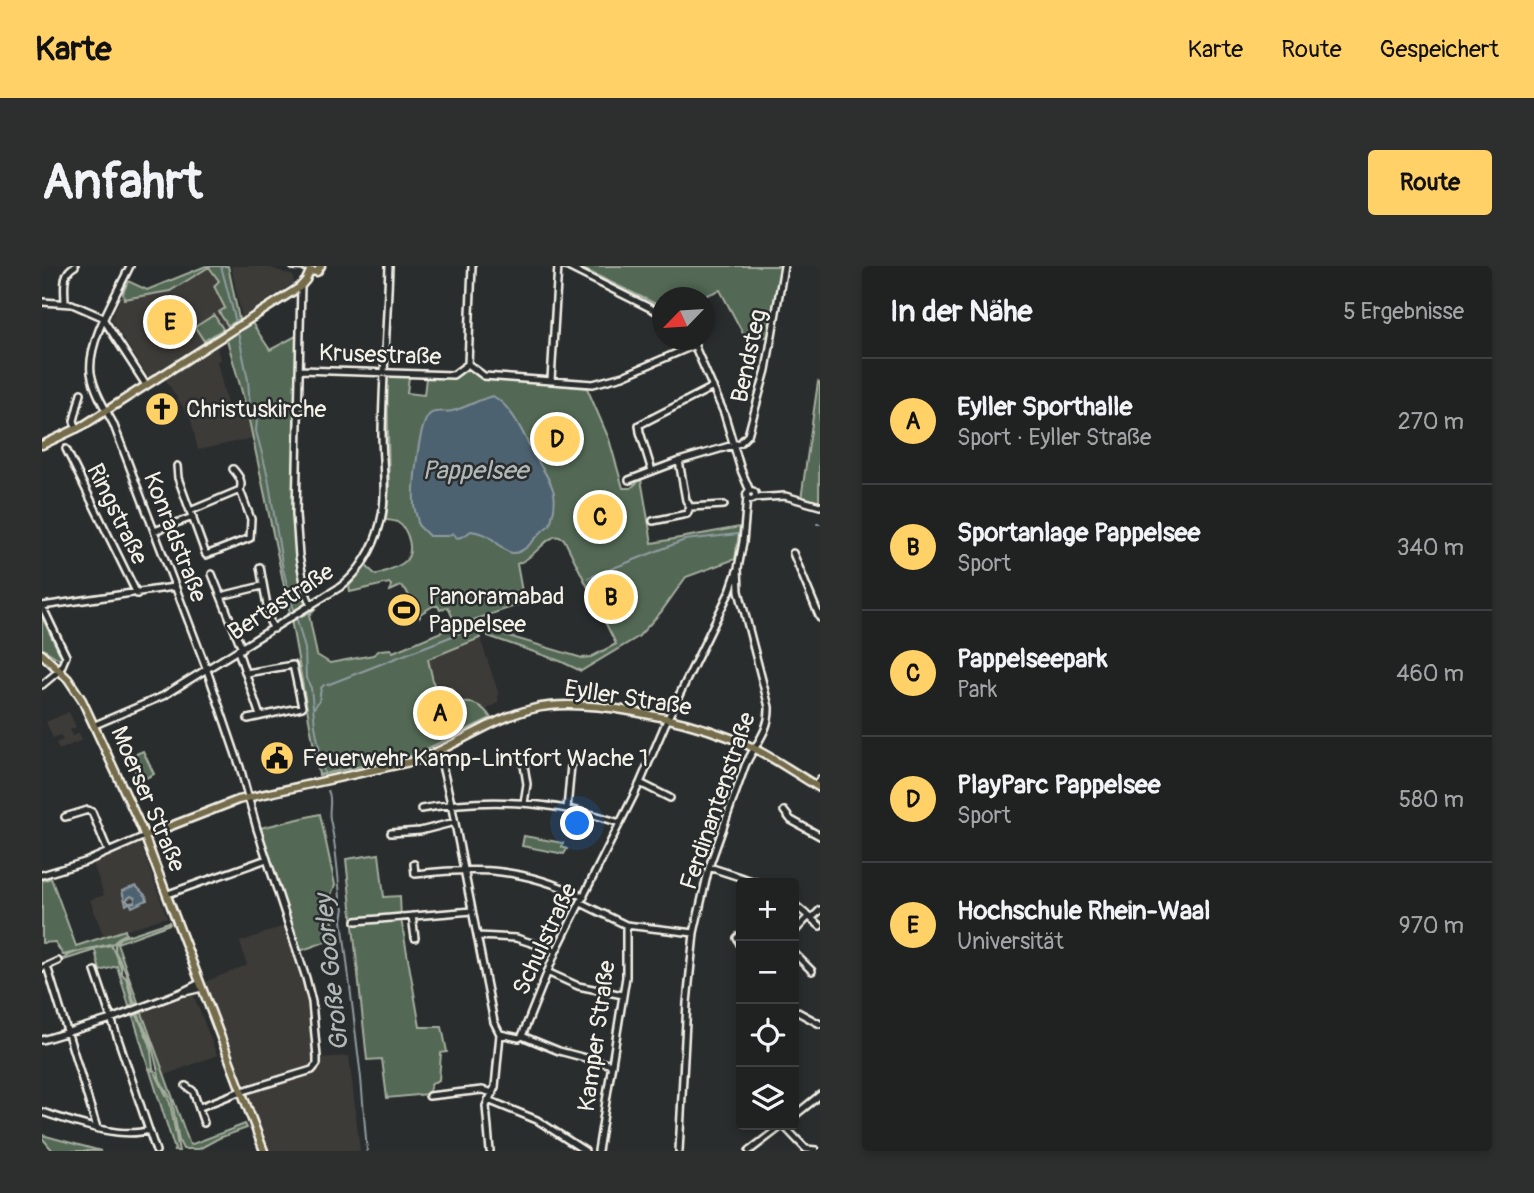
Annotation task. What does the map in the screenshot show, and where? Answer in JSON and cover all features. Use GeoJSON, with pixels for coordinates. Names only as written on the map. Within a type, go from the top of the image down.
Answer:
{"type":"FeatureCollection","features":[{"type":"Feature","properties":{"kind":"main road"},"geometry":{"type":"LineString","coordinates":[[42,443],[77,429],[301,285],[308,268],[317,272],[321,266]]}},
{"type":"Feature","properties":{"kind":"main road","name":"Moerser Straße"},"geometry":{"type":"LineString","coordinates":[[42,654],[60,670],[82,700],[145,836],[235,1084],[241,1092],[264,1151]]}},
{"type":"Feature","properties":{"kind":"main road","name":"Eyller Straße"},"geometry":{"type":"LineString","coordinates":[[145,836],[248,797],[404,764],[439,753],[521,713],[554,705],[587,707],[667,720],[731,738],[819,784]]}},
{"type":"Feature","properties":{"kind":"street"},"geometry":{"type":"LineString","coordinates":[[65,303],[66,274],[75,266]]}},
{"type":"Feature","properties":{"kind":"street"},"geometry":{"type":"LineString","coordinates":[[106,410],[95,387],[91,366],[93,351],[104,319],[130,266]]}},
{"type":"Feature","properties":{"kind":"street"},"geometry":{"type":"LineString","coordinates":[[293,266],[308,268]]}},
{"type":"Feature","properties":{"kind":"street","name":"Bertastraße"},"geometry":{"type":"LineString","coordinates":[[95,725],[163,696],[311,606],[354,575],[378,533],[384,497],[382,432],[389,266]]}},
{"type":"Feature","properties":{"kind":"street"},"geometry":{"type":"LineString","coordinates":[[468,364],[472,266]]}},
{"type":"Feature","properties":{"kind":"street"},"geometry":{"type":"LineString","coordinates":[[551,380],[558,266]]}},
{"type":"Feature","properties":{"kind":"street"},"geometry":{"type":"LineString","coordinates":[[566,266],[652,309]]}},
{"type":"Feature","properties":{"kind":"street","name":"Bendsteg"},"geometry":{"type":"LineString","coordinates":[[734,443],[745,440],[751,429],[775,326],[785,266]]}},
{"type":"Feature","properties":{"kind":"street"},"geometry":{"type":"LineString","coordinates":[[301,285],[297,534],[306,593],[311,606]]}},
{"type":"Feature","properties":{"kind":"street"},"geometry":{"type":"LineString","coordinates":[[42,302],[65,303],[89,310],[104,319],[146,385]]}},
{"type":"Feature","properties":{"kind":"street","name":"Krusestraße"},"geometry":{"type":"LineString","coordinates":[[300,370],[453,375],[468,364],[484,376],[593,384],[608,381],[676,350]]}},
{"type":"Feature","properties":{"kind":"street"},"geometry":{"type":"LineString","coordinates":[[697,350],[713,387],[751,495],[801,499],[819,506]]}},
{"type":"Feature","properties":{"kind":"street"},"geometry":{"type":"LineString","coordinates":[[652,471],[639,425],[713,387]]}},
{"type":"Feature","properties":{"kind":"street"},"geometry":{"type":"LineString","coordinates":[[77,429],[74,421],[81,393]]}},
{"type":"Feature","properties":{"kind":"street","name":"Konradstraße"},"geometry":{"type":"LineString","coordinates":[[106,410],[207,670],[312,1002],[317,1064],[312,1070],[241,1092]]}},
{"type":"Feature","properties":{"kind":"street"},"geometry":{"type":"LineString","coordinates":[[629,480],[734,443]]}},
{"type":"Feature","properties":{"kind":"street","name":"Ringstraße"},"geometry":{"type":"LineString","coordinates":[[66,449],[137,594]]}},
{"type":"Feature","properties":{"kind":"street"},"geometry":{"type":"LineString","coordinates":[[679,461],[686,500],[690,507]]}},
{"type":"Feature","properties":{"kind":"street"},"geometry":{"type":"LineString","coordinates":[[177,467],[178,478],[206,555],[250,538],[251,519],[240,490],[242,485],[239,476],[233,469]]}},
{"type":"Feature","properties":{"kind":"street"},"geometry":{"type":"LineString","coordinates":[[154,531],[240,490]]}},
{"type":"Feature","properties":{"kind":"street","name":"Schulstraße"},"geometry":{"type":"LineString","coordinates":[[522,1036],[556,951],[640,783],[667,720],[735,588],[751,495]]}},
{"type":"Feature","properties":{"kind":"street"},"geometry":{"type":"LineString","coordinates":[[690,507],[724,505]]}},
{"type":"Feature","properties":{"kind":"street"},"geometry":{"type":"LineString","coordinates":[[653,521],[687,513],[690,507]]}},
{"type":"Feature","properties":{"kind":"street"},"geometry":{"type":"LineString","coordinates":[[793,553],[820,618]]}},
{"type":"Feature","properties":{"kind":"street"},"geometry":{"type":"LineString","coordinates":[[260,567],[270,622],[274,629]]}},
{"type":"Feature","properties":{"kind":"street"},"geometry":{"type":"LineString","coordinates":[[212,574],[240,650],[260,716]]}},
{"type":"Feature","properties":{"kind":"street"},"geometry":{"type":"LineString","coordinates":[[221,596],[262,586]]}},
{"type":"Feature","properties":{"kind":"street"},"geometry":{"type":"LineString","coordinates":[[42,685],[60,670],[66,656],[43,606],[174,587]]}},
{"type":"Feature","properties":{"kind":"street","name":"Ferdinantenstraße"},"geometry":{"type":"LineString","coordinates":[[679,1151],[687,1003],[694,933],[709,867],[753,748],[760,743],[769,718],[735,588]]}},
{"type":"Feature","properties":{"kind":"street"},"geometry":{"type":"LineString","coordinates":[[246,673],[293,665],[302,707],[248,719]]}},
{"type":"Feature","properties":{"kind":"street"},"geometry":{"type":"LineString","coordinates":[[439,753],[452,803],[494,1022],[499,1034],[493,1093],[486,1106],[490,1151]]}},
{"type":"Feature","properties":{"kind":"street"},"geometry":{"type":"LineString","coordinates":[[523,759],[527,784],[524,803]]}},
{"type":"Feature","properties":{"kind":"street"},"geometry":{"type":"LineString","coordinates":[[567,809],[571,765]]}},
{"type":"Feature","properties":{"kind":"street"},"geometry":{"type":"LineString","coordinates":[[640,783],[670,798]]}},
{"type":"Feature","properties":{"kind":"street"},"geometry":{"type":"LineString","coordinates":[[421,808],[490,801],[524,803],[567,809],[620,823]]}},
{"type":"Feature","properties":{"kind":"street"},"geometry":{"type":"LineString","coordinates":[[65,817],[88,810],[92,812],[108,851]]}},
{"type":"Feature","properties":{"kind":"street"},"geometry":{"type":"LineString","coordinates":[[784,811],[791,820],[820,836]]}},
{"type":"Feature","properties":{"kind":"street"},"geometry":{"type":"LineString","coordinates":[[391,833],[420,831],[455,822]]}},
{"type":"Feature","properties":{"kind":"street"},"geometry":{"type":"LineString","coordinates":[[42,875],[57,872],[145,836]]}},
{"type":"Feature","properties":{"kind":"street"},"geometry":{"type":"LineString","coordinates":[[168,894],[267,859]]}},
{"type":"Feature","properties":{"kind":"street"},"geometry":{"type":"LineString","coordinates":[[414,864],[416,881]]}},
{"type":"Feature","properties":{"kind":"street"},"geometry":{"type":"LineString","coordinates":[[709,867],[743,878]]}},
{"type":"Feature","properties":{"kind":"street"},"geometry":{"type":"LineString","coordinates":[[415,874],[464,869],[514,873],[556,885],[626,925],[694,933]]}},
{"type":"Feature","properties":{"kind":"street"},"geometry":{"type":"LineString","coordinates":[[799,908],[820,926]]}},
{"type":"Feature","properties":{"kind":"street"},"geometry":{"type":"LineString","coordinates":[[356,921],[472,911]]}},
{"type":"Feature","properties":{"kind":"street"},"geometry":{"type":"LineString","coordinates":[[799,927],[820,911]]}},
{"type":"Feature","properties":{"kind":"street"},"geometry":{"type":"LineString","coordinates":[[412,916],[415,938]]}},
{"type":"Feature","properties":{"kind":"street","name":"Kamper Straße"},"geometry":{"type":"LineString","coordinates":[[598,1151],[623,995],[627,957],[626,925]]}},
{"type":"Feature","properties":{"kind":"street"},"geometry":{"type":"LineString","coordinates":[[478,936],[516,938],[556,951]]}},
{"type":"Feature","properties":{"kind":"street"},"geometry":{"type":"LineString","coordinates":[[799,958],[812,971]]}},
{"type":"Feature","properties":{"kind":"street"},"geometry":{"type":"LineString","coordinates":[[58,961],[44,967],[68,1032],[97,1128]]}},
{"type":"Feature","properties":{"kind":"street"},"geometry":{"type":"LineString","coordinates":[[95,971],[156,1151]]}},
{"type":"Feature","properties":{"kind":"street"},"geometry":{"type":"LineString","coordinates":[[547,972],[578,986],[623,995]]}},
{"type":"Feature","properties":{"kind":"street"},"geometry":{"type":"LineString","coordinates":[[42,1040],[200,986]]}},
{"type":"Feature","properties":{"kind":"street"},"geometry":{"type":"LineString","coordinates":[[799,1013],[820,1024]]}},
{"type":"Feature","properties":{"kind":"street"},"geometry":{"type":"LineString","coordinates":[[499,1034],[519,1038],[522,1036],[559,1051],[612,1065]]}},
{"type":"Feature","properties":{"kind":"street"},"geometry":{"type":"LineString","coordinates":[[186,1086],[193,1091],[204,1123]]}},
{"type":"Feature","properties":{"kind":"street"},"geometry":{"type":"LineString","coordinates":[[429,1096],[482,1090],[493,1093]]}},
{"type":"Feature","properties":{"kind":"street"},"geometry":{"type":"LineString","coordinates":[[200,1107],[241,1092]]}},
{"type":"Feature","properties":{"kind":"street"},"geometry":{"type":"LineString","coordinates":[[799,1112],[820,1095]]}},
{"type":"Feature","properties":{"kind":"street"},"geometry":{"type":"LineString","coordinates":[[488,1100],[537,1119],[585,1151]]}},
{"type":"Feature","properties":{"kind":"street"},"geometry":{"type":"LineString","coordinates":[[42,1112],[97,1128],[142,1133],[149,1130]]}},
{"type":"Feature","properties":{"kind":"street"},"geometry":{"type":"LineString","coordinates":[[749,1151],[776,1130]]}},
{"type":"Feature","properties":{"kind":"street"},"geometry":{"type":"LineString","coordinates":[[788,1130],[806,1149],[816,1150]]}},
{"type":"Feature","properties":{"kind":"shaded area"},"geometry":{"type":"Polygon","coordinates":[[[206,266],[215,266],[228,326],[148,377],[111,319],[128,281],[147,290],[206,266]]]}},
{"type":"Feature","properties":{"kind":"shaded area"},"geometry":{"type":"Polygon","coordinates":[[[231,266],[266,266],[293,276],[294,283],[242,317],[231,266]]]}},
{"type":"Feature","properties":{"kind":"shaded area"},"geometry":{"type":"Polygon","coordinates":[[[217,347],[220,360],[217,361],[228,409],[246,405],[253,438],[198,450],[191,420],[165,379],[217,347]]]}},
{"type":"Feature","properties":{"kind":"shaded area"},"geometry":{"type":"Polygon","coordinates":[[[480,638],[498,692],[498,702],[486,710],[460,704],[455,692],[435,690],[428,659],[480,638]]]}},
{"type":"Feature","properties":{"kind":"shaded area"},"geometry":{"type":"Polygon","coordinates":[[[69,712],[76,727],[70,730],[72,736],[79,733],[82,740],[59,750],[56,743],[63,740],[60,735],[53,738],[46,722],[69,712]]]}},
{"type":"Feature","properties":{"kind":"shaded area"},"geometry":{"type":"Polygon","coordinates":[[[140,843],[167,917],[104,937],[90,900],[104,895],[92,860],[140,843]]]}},
{"type":"Feature","properties":{"kind":"shaded area"},"geometry":{"type":"Polygon","coordinates":[[[286,925],[310,1002],[315,1063],[312,1068],[254,1086],[248,1085],[243,1080],[205,982],[247,965],[240,942],[286,925]]]}},
{"type":"Feature","properties":{"kind":"shaded area"},"geometry":{"type":"Polygon","coordinates":[[[193,994],[217,1055],[165,1075],[142,1013],[193,994]]]}},
{"type":"Feature","properties":{"kind":"shaded area"},"geometry":{"type":"Polygon","coordinates":[[[349,1056],[360,1151],[265,1151],[242,1092],[313,1069],[319,1058],[349,1056]]]}},
{"type":"Feature","properties":{"kind":"green space"},"geometry":{"type":"Polygon","coordinates":[[[206,266],[228,266],[239,319],[228,326],[219,312],[225,308],[214,286],[219,281],[209,267],[170,291],[124,299],[123,293],[128,281],[147,290],[206,266]]]}},
{"type":"Feature","properties":{"kind":"green space"},"geometry":{"type":"Polygon","coordinates":[[[577,266],[781,266],[771,336],[746,339],[720,290],[715,292],[715,287],[652,287],[652,302],[577,266]]]}},
{"type":"Feature","properties":{"kind":"green space"},"geometry":{"type":"Polygon","coordinates":[[[214,315],[223,329],[204,341],[195,327],[214,315]]]}},
{"type":"Feature","properties":{"kind":"green space"},"geometry":{"type":"Polygon","coordinates":[[[252,323],[270,350],[298,335],[294,515],[305,604],[299,609],[301,616],[316,609],[309,615],[317,655],[330,663],[373,655],[380,650],[391,649],[393,652],[458,625],[448,607],[440,610],[438,606],[433,606],[420,614],[420,618],[406,590],[401,586],[390,591],[389,583],[350,592],[349,586],[366,566],[376,575],[403,563],[409,554],[405,530],[397,522],[386,520],[389,490],[387,376],[409,377],[407,393],[424,395],[426,378],[457,376],[467,368],[483,377],[587,388],[609,439],[623,488],[631,488],[641,479],[652,543],[740,527],[735,559],[686,577],[661,612],[638,637],[581,671],[488,636],[488,630],[582,658],[591,657],[616,644],[564,539],[557,536],[552,538],[517,564],[524,603],[473,620],[480,638],[428,659],[435,690],[451,688],[460,704],[478,705],[491,718],[414,755],[319,775],[290,614],[246,406],[227,340],[252,323]]]}},
{"type":"Feature","properties":{"kind":"green space"},"geometry":{"type":"Polygon","coordinates":[[[818,382],[820,383],[819,506],[801,499],[818,382]]]}},
{"type":"Feature","properties":{"kind":"green space"},"geometry":{"type":"Polygon","coordinates":[[[42,617],[59,652],[62,651],[64,655],[62,661],[42,648],[42,617]]]}},
{"type":"Feature","properties":{"kind":"green space"},"geometry":{"type":"Polygon","coordinates":[[[143,751],[154,774],[140,781],[129,757],[143,751]]]}},
{"type":"Feature","properties":{"kind":"green space"},"geometry":{"type":"Polygon","coordinates":[[[320,814],[335,885],[329,900],[336,938],[300,951],[260,828],[320,814]]]}},
{"type":"Feature","properties":{"kind":"green space"},"geometry":{"type":"Polygon","coordinates":[[[524,836],[563,843],[562,847],[567,849],[564,854],[522,846],[524,836]]]}},
{"type":"Feature","properties":{"kind":"green space"},"geometry":{"type":"Polygon","coordinates":[[[379,854],[384,897],[400,896],[401,919],[420,1027],[442,1027],[447,1052],[441,1053],[439,1080],[432,1083],[428,1094],[387,1098],[382,1059],[367,1060],[346,859],[379,854]]]}},
{"type":"Feature","properties":{"kind":"green space"},"geometry":{"type":"Polygon","coordinates":[[[51,878],[76,946],[125,930],[126,934],[114,943],[63,955],[55,942],[42,943],[42,881],[51,878]]]}},
{"type":"Feature","properties":{"kind":"green space"},"geometry":{"type":"Polygon","coordinates":[[[169,922],[170,924],[117,943],[138,1002],[135,1004],[127,975],[115,951],[115,944],[120,938],[169,922]]]}},
{"type":"Feature","properties":{"kind":"green space"},"geometry":{"type":"Polygon","coordinates":[[[111,945],[121,973],[126,978],[133,1004],[129,1006],[117,966],[100,971],[95,950],[61,961],[77,952],[111,945]]]}},
{"type":"Feature","properties":{"kind":"green space"},"geometry":{"type":"Polygon","coordinates":[[[142,1013],[190,1145],[245,1124],[247,1128],[199,1149],[183,1149],[179,1141],[172,1101],[160,1080],[151,1042],[138,1014],[142,1013]]]}},
{"type":"Feature","properties":{"kind":"green space"},"geometry":{"type":"Polygon","coordinates":[[[137,1015],[150,1044],[153,1068],[149,1069],[133,1016],[137,1015]]]}},
{"type":"Feature","properties":{"kind":"green space"},"geometry":{"type":"Polygon","coordinates":[[[154,1070],[170,1103],[179,1151],[173,1151],[175,1150],[150,1071],[154,1070]]]}},
{"type":"Feature","properties":{"kind":"green space"},"geometry":{"type":"Polygon","coordinates":[[[42,1135],[101,1151],[53,1151],[42,1135]]]}},
{"type":"Feature","properties":{"kind":"water","name":"Pappelsee"},"geometry":{"type":"Polygon","coordinates":[[[493,396],[513,416],[549,479],[554,493],[550,525],[516,553],[508,552],[490,538],[474,531],[457,538],[453,533],[448,536],[429,536],[418,525],[414,507],[419,442],[430,414],[457,410],[493,396]]]}},
{"type":"Feature","properties":{"kind":"water"},"geometry":{"type":"Polygon","coordinates":[[[136,886],[147,900],[132,907],[130,903],[135,902],[135,898],[131,896],[126,900],[129,903],[126,905],[122,891],[136,886]]]}},
{"type":"Feature","properties":{"kind":"waterway"},"geometry":{"type":"LineString","coordinates":[[221,266],[237,326]]}},
{"type":"Feature","properties":{"kind":"waterway","name":"Große Goorley"},"geometry":{"type":"LineString","coordinates":[[238,332],[248,380],[250,407],[257,420],[256,431],[268,477],[283,569],[294,610]]}},
{"type":"Feature","properties":{"kind":"waterway"},"geometry":{"type":"LineString","coordinates":[[588,578],[685,540],[738,534]]}},
{"type":"Feature","properties":{"kind":"waterway","name":"Große Goorley"},"geometry":{"type":"LineString","coordinates":[[297,620],[305,649],[306,678],[311,688],[324,772]]}},
{"type":"Feature","properties":{"kind":"waterway"},"geometry":{"type":"LineString","coordinates":[[327,685],[491,621]]}},
{"type":"Feature","properties":{"kind":"waterway"},"geometry":{"type":"LineString","coordinates":[[314,708],[324,685]]}},
{"type":"Feature","properties":{"kind":"waterway","name":"Große Goorley"},"geometry":{"type":"LineString","coordinates":[[328,791],[340,898],[344,908],[342,920],[367,1151]]}},
{"type":"Feature","properties":{"kind":"place","name":"Hochschule Rhein-Waal"},"geometry":{"type":"Point","coordinates":[170,322]}},
{"type":"Feature","properties":{"kind":"place","name":"Christuskirche"},"geometry":{"type":"Point","coordinates":[162,409]}},
{"type":"Feature","properties":{"kind":"place","name":"PlayParc Pappelsee"},"geometry":{"type":"Point","coordinates":[557,439]}},
{"type":"Feature","properties":{"kind":"place","name":"Pappelseepark"},"geometry":{"type":"Point","coordinates":[600,517]}},
{"type":"Feature","properties":{"kind":"place","name":"Sportanlage Pappelsee"},"geometry":{"type":"Point","coordinates":[611,597]}},
{"type":"Feature","properties":{"kind":"place","name":"Panoramabad Pappelsee"},"geometry":{"type":"Point","coordinates":[404,610]}},
{"type":"Feature","properties":{"kind":"place","name":"Eyller Sporthalle"},"geometry":{"type":"Point","coordinates":[440,713]}},
{"type":"Feature","properties":{"kind":"place","name":"Feuerwehr Kamp-Lintfort Wache 1"},"geometry":{"type":"Point","coordinates":[277,758]}}]}
